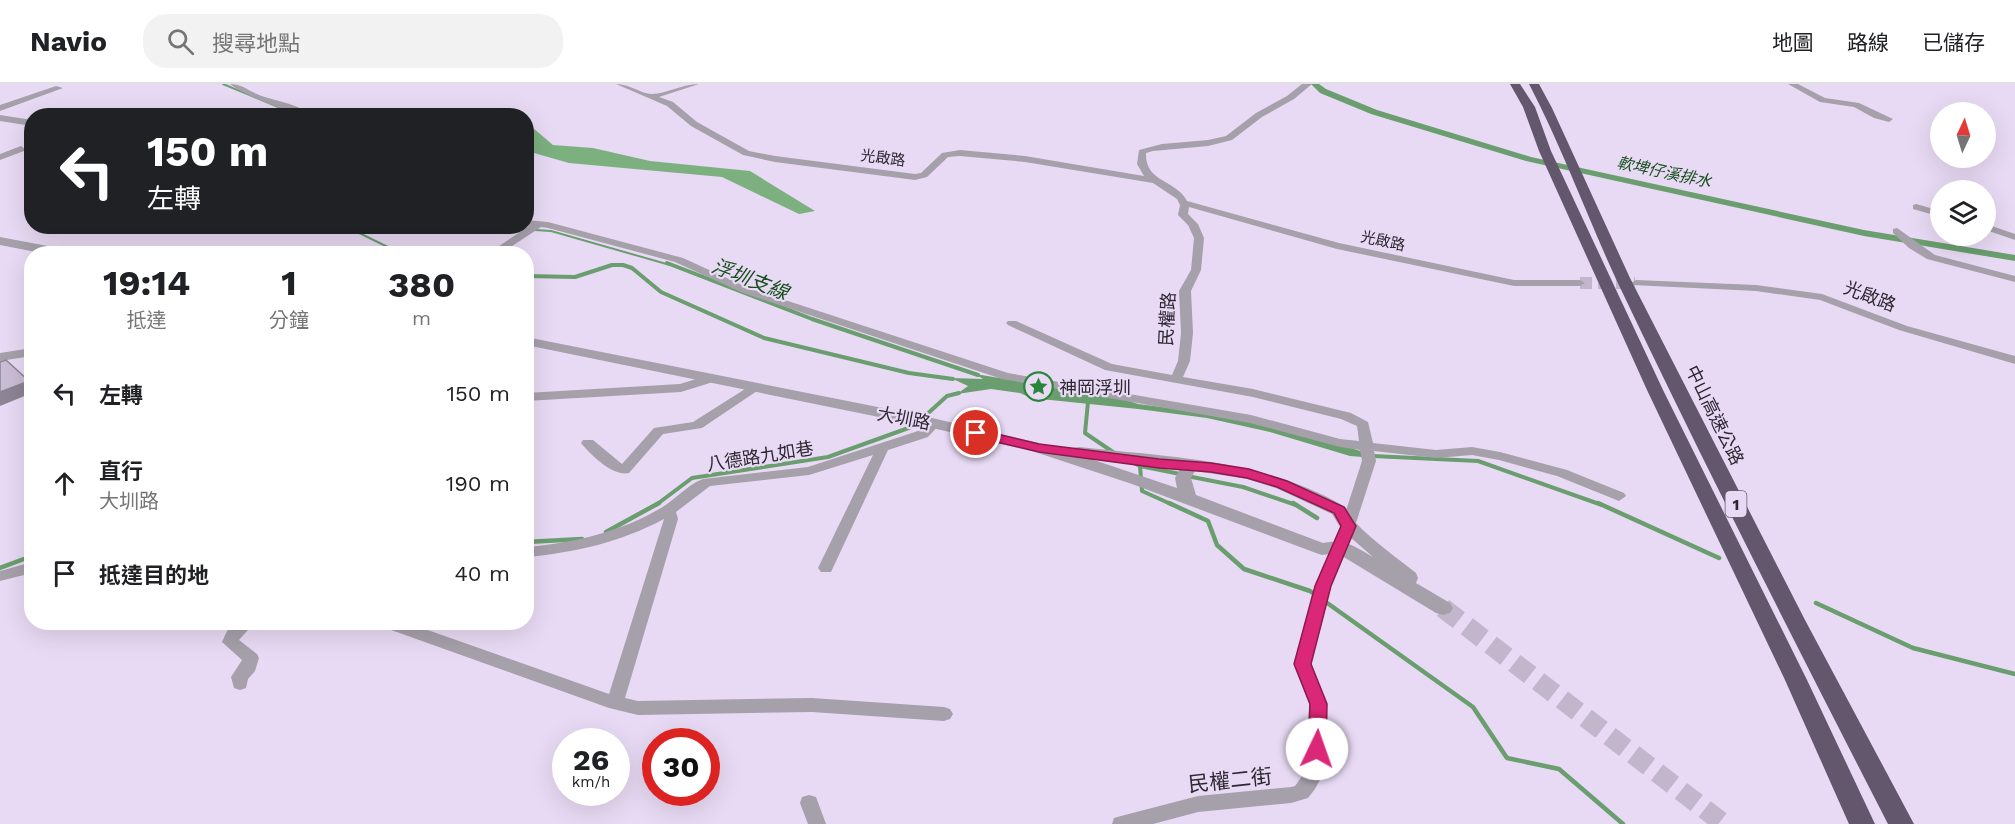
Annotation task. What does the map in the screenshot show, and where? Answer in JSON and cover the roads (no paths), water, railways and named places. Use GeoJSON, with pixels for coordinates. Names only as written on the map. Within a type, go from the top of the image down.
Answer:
{"type":"FeatureCollection","features":[{"type":"Feature","properties":{"kind":"highway","name":"1"},"geometry":{"type":"LineString","coordinates":[[1515,84],[1528,107],[1545,151],[1650,380],[1796,680],[1862,824]]}},
{"type":"Feature","properties":{"kind":"highway","name":"中山高速公路"},"geometry":{"type":"LineString","coordinates":[[1534,84],[1570,154],[1622,274],[1703,439],[1901,824]]}},
{"type":"Feature","properties":{"kind":"street"},"geometry":{"type":"LineString","coordinates":[[234,84],[254,96],[295,108]]}},
{"type":"Feature","properties":{"kind":"street","name":"光啟路"},"geometry":{"type":"LineString","coordinates":[[620,84],[654,96],[678,109],[694,124],[746,153],[775,159],[915,177],[924,175],[945,155],[960,153],[1025,159],[1152,180]]}},
{"type":"Feature","properties":{"kind":"street"},"geometry":{"type":"LineString","coordinates":[[654,96],[695,84]]}},
{"type":"Feature","properties":{"kind":"street"},"geometry":{"type":"LineString","coordinates":[[1185,203],[1171,189],[1152,180],[1145,172],[1140,158],[1142,152],[1149,149],[1182,147],[1228,138],[1243,130],[1252,120],[1292,97],[1292,94],[1307,84]]}},
{"type":"Feature","properties":{"kind":"street"},"geometry":{"type":"LineString","coordinates":[[1792,84],[1823,100],[1856,105],[1877,116],[1889,119]]}},
{"type":"Feature","properties":{"kind":"street"},"geometry":{"type":"LineString","coordinates":[[0,108],[59,88]]}},
{"type":"Feature","properties":{"kind":"street"},"geometry":{"type":"LineString","coordinates":[[0,118],[24,122]]}},
{"type":"Feature","properties":{"kind":"street"},"geometry":{"type":"LineString","coordinates":[[0,127],[24,124]]}},
{"type":"Feature","properties":{"kind":"street"},"geometry":{"type":"LineString","coordinates":[[0,156],[6,156],[21,149]]}},
{"type":"Feature","properties":{"kind":"street","name":"光啟路"},"geometry":{"type":"LineString","coordinates":[[1185,203],[1337,246],[1514,283],[1580,283]]}},
{"type":"Feature","properties":{"kind":"street","name":"民權路"},"geometry":{"type":"LineString","coordinates":[[1176,380],[1184,361],[1187,333],[1185,291],[1196,270],[1199,238],[1193,224],[1183,215],[1186,209],[1185,203]]}},
{"type":"Feature","properties":{"kind":"street"},"geometry":{"type":"LineString","coordinates":[[1916,207],[1930,211]]}},
{"type":"Feature","properties":{"kind":"street"},"geometry":{"type":"LineString","coordinates":[[534,228],[679,260],[747,291],[896,338],[998,374],[1084,388],[1134,400],[1251,418],[1368,453],[1436,454],[1467,451],[1500,456],[1562,473],[1619,496]]}},
{"type":"Feature","properties":{"kind":"street"},"geometry":{"type":"LineString","coordinates":[[1996,230],[2015,237]]}},
{"type":"Feature","properties":{"kind":"street"},"geometry":{"type":"LineString","coordinates":[[1897,231],[1913,246],[1931,257],[2015,279]]}},
{"type":"Feature","properties":{"kind":"street"},"geometry":{"type":"LineString","coordinates":[[504,246],[521,234]]}},
{"type":"Feature","properties":{"kind":"street"},"geometry":{"type":"LineString","coordinates":[[0,241],[27,246]]}},
{"type":"Feature","properties":{"kind":"street","name":"光啟路"},"geometry":{"type":"LineString","coordinates":[[1636,283],[1756,288],[1822,297],[1903,328],[2015,360]]}},
{"type":"Feature","properties":{"kind":"street"},"geometry":{"type":"LineString","coordinates":[[1012,323],[1109,366],[1252,393],[1358,420],[1363,424],[1368,453],[1348,526],[1340,546],[1443,608],[1348,526],[1339,510],[1282,484],[1249,474],[1187,472],[1125,458],[1039,448]]}},
{"type":"Feature","properties":{"kind":"street","name":"大圳路"},"geometry":{"type":"LineString","coordinates":[[534,343],[925,422],[1039,448],[1143,481],[1322,549],[1340,546]]}},
{"type":"Feature","properties":{"kind":"street"},"geometry":{"type":"LineString","coordinates":[[0,357],[24,353]]}},
{"type":"Feature","properties":{"kind":"street"},"geometry":{"type":"LineString","coordinates":[[534,397],[681,388],[709,379]]}},
{"type":"Feature","properties":{"kind":"street"},"geometry":{"type":"LineString","coordinates":[[588,443],[624,470],[659,431],[697,425],[753,388]]}},
{"type":"Feature","properties":{"kind":"street","name":"八德路九如巷"},"geometry":{"type":"LineString","coordinates":[[534,551],[568,548],[604,539],[668,510],[698,486],[708,482],[809,471],[923,434],[925,422]]}},
{"type":"Feature","properties":{"kind":"street"},"geometry":{"type":"LineString","coordinates":[[826,568],[883,447]]}},
{"type":"Feature","properties":{"kind":"street"},"geometry":{"type":"LineString","coordinates":[[1187,472],[1188,498]]}},
{"type":"Feature","properties":{"kind":"street"},"geometry":{"type":"LineString","coordinates":[[615,703],[671,519],[668,510]]}},
{"type":"Feature","properties":{"kind":"street","name":"民權二街"},"geometry":{"type":"LineString","coordinates":[[1121,824],[1198,804],[1291,795],[1301,792],[1310,783],[1316,770],[1318,704],[1302,664],[1323,586],[1340,546]]}},
{"type":"Feature","properties":{"kind":"street"},"geometry":{"type":"LineString","coordinates":[[0,576],[24,569]]}},
{"type":"Feature","properties":{"kind":"street"},"geometry":{"type":"LineString","coordinates":[[238,630],[230,642],[251,658],[249,666],[239,677],[240,683]]}},
{"type":"Feature","properties":{"kind":"street"},"geometry":{"type":"LineString","coordinates":[[409,630],[615,703],[638,708],[812,705],[944,714]]}},
{"type":"Feature","properties":{"kind":"street"},"geometry":{"type":"LineString","coordinates":[[809,803],[817,824]]}},
{"type":"Feature","properties":{"kind":"waterway","name":"浮圳支線"},"geometry":{"type":"LineString","coordinates":[[223,84],[281,108]]}},
{"type":"Feature","properties":{"kind":"waterway","name":"軟埤仔溪排水"},"geometry":{"type":"LineString","coordinates":[[1315,84],[1323,91],[1374,112],[1529,159],[1864,233],[2015,258]]}},
{"type":"Feature","properties":{"kind":"waterway","name":"浮圳支線"},"geometry":{"type":"LineString","coordinates":[[534,230],[551,231],[670,265]]}},
{"type":"Feature","properties":{"kind":"waterway"},"geometry":{"type":"LineString","coordinates":[[361,234],[386,246]]}},
{"type":"Feature","properties":{"kind":"waterway","name":"浮圳支線"},"geometry":{"type":"LineString","coordinates":[[667,263],[812,319],[978,375]]}},
{"type":"Feature","properties":{"kind":"waterway"},"geometry":{"type":"LineString","coordinates":[[534,276],[575,277],[612,265],[623,265],[632,268],[661,292],[764,338],[909,373],[953,379]]}},
{"type":"Feature","properties":{"kind":"waterway"},"geometry":{"type":"LineString","coordinates":[[658,504],[692,478],[828,457],[914,426],[947,396],[959,393]]}},
{"type":"Feature","properties":{"kind":"waterway"},"geometry":{"type":"LineString","coordinates":[[1088,402],[1085,433],[1113,452]]}},
{"type":"Feature","properties":{"kind":"waterway"},"geometry":{"type":"LineString","coordinates":[[1373,456],[1478,461],[1602,505]]}},
{"type":"Feature","properties":{"kind":"waterway"},"geometry":{"type":"LineString","coordinates":[[1130,461],[1140,466]]}},
{"type":"Feature","properties":{"kind":"waterway"},"geometry":{"type":"LineString","coordinates":[[1140,466],[1180,474]]}},
{"type":"Feature","properties":{"kind":"waterway"},"geometry":{"type":"LineString","coordinates":[[1140,466],[1142,491],[1173,505]]}},
{"type":"Feature","properties":{"kind":"waterway"},"geometry":{"type":"LineString","coordinates":[[1187,476],[1243,487],[1296,505]]}},
{"type":"Feature","properties":{"kind":"waterway"},"geometry":{"type":"LineString","coordinates":[[1169,503],[1208,521],[1217,545],[1244,569],[1310,591],[1317,596]]}},
{"type":"Feature","properties":{"kind":"waterway"},"geometry":{"type":"LineString","coordinates":[[1293,503],[1317,518]]}},
{"type":"Feature","properties":{"kind":"waterway"},"geometry":{"type":"LineString","coordinates":[[1598,503],[1719,558]]}},
{"type":"Feature","properties":{"kind":"waterway"},"geometry":{"type":"LineString","coordinates":[[606,532],[658,504]]}},
{"type":"Feature","properties":{"kind":"waterway"},"geometry":{"type":"LineString","coordinates":[[534,542],[582,539]]}},
{"type":"Feature","properties":{"kind":"waterway"},"geometry":{"type":"LineString","coordinates":[[0,568],[24,559]]}},
{"type":"Feature","properties":{"kind":"waterway"},"geometry":{"type":"LineString","coordinates":[[1323,600],[1473,707],[1507,758],[1559,769],[1623,824]]}},
{"type":"Feature","properties":{"kind":"waterway"},"geometry":{"type":"LineString","coordinates":[[1816,603],[1913,648],[2015,674]]}},
{"type":"Feature","properties":{"kind":"tunnel"},"geometry":{"type":"LineString","coordinates":[[1580,283],[1635,283]]}},
{"type":"Feature","properties":{"kind":"tunnel"},"geometry":{"type":"LineString","coordinates":[[1443,608],[1724,824]]}},
{"type":"Feature","properties":{"kind":"place","name":"神岡浮圳"},"geometry":{"type":"Point","coordinates":[1038,387]}}]}
